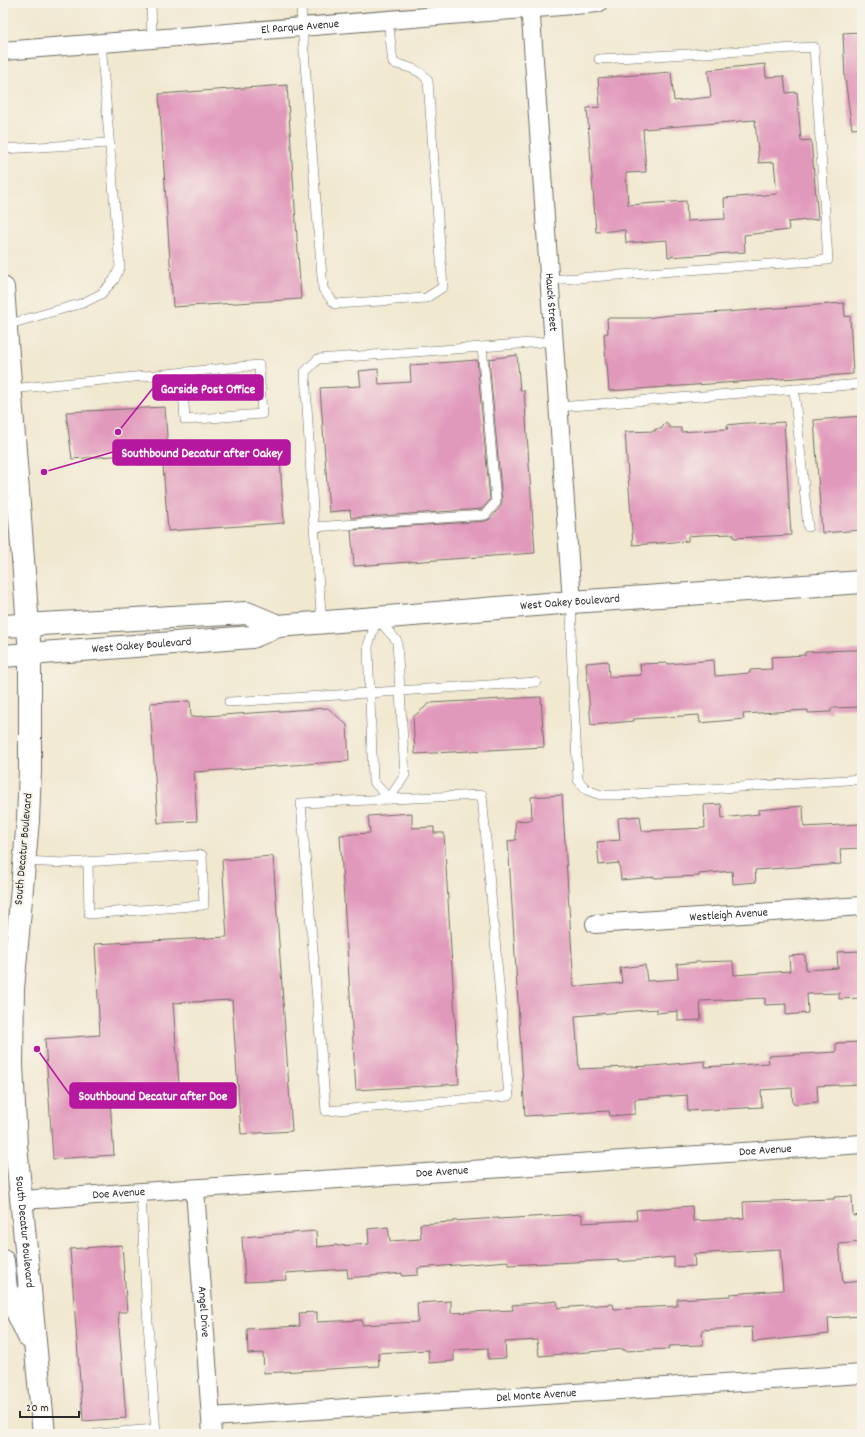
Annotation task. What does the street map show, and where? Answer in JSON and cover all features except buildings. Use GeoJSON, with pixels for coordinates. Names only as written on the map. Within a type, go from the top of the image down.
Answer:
{"type":"FeatureCollection","features":[{"type":"Feature","properties":{"kind":"main road","name":"South Decatur Boulevard"},"geometry":{"type":"LineString","coordinates":[[3,288],[30,654],[30,770],[28,820],[13,989],[12,1058],[15,1132],[12,1198],[36,1353],[44,1434]]}},
{"type":"Feature","properties":{"kind":"main road","name":"West Oakey Boulevard"},"geometry":{"type":"LineString","coordinates":[[3,656],[252,637],[278,626],[322,622],[572,602],[862,582]]}},
{"type":"Feature","properties":{"kind":"main road","name":"West Oakey Boulevard"},"geometry":{"type":"LineString","coordinates":[[3,626],[247,613],[278,626]]}},
{"type":"Feature","properties":{"kind":"main road"},"geometry":{"type":"LineString","coordinates":[[3,1261],[6,1289],[36,1353]]}},
{"type":"Feature","properties":{"kind":"street","name":"El Parque Avenue"},"geometry":{"type":"LineString","coordinates":[[3,51],[388,19],[530,5],[598,3]]}},
{"type":"Feature","properties":{"kind":"street","name":"Hauck Street"},"geometry":{"type":"LineString","coordinates":[[530,5],[572,602]]}},
{"type":"Feature","properties":{"kind":"street","name":"Westleigh Avenue"},"geometry":{"type":"LineString","coordinates":[[595,924],[862,906]]}},
{"type":"Feature","properties":{"kind":"street","name":"Doe Avenue"},"geometry":{"type":"LineString","coordinates":[[12,1198],[195,1189],[862,1144]]}},
{"type":"Feature","properties":{"kind":"street","name":"Angel Drive"},"geometry":{"type":"LineString","coordinates":[[195,1189],[211,1425]]}},
{"type":"Feature","properties":{"kind":"street","name":"Del Monte Avenue"},"geometry":{"type":"LineString","coordinates":[[211,1425],[862,1374]]}},
{"type":"Feature","properties":{"kind":"lane"},"geometry":{"type":"LineString","coordinates":[[151,3],[152,39]]}},
{"type":"Feature","properties":{"kind":"lane"},"geometry":{"type":"LineString","coordinates":[[301,3],[323,289],[335,304],[426,298],[443,287],[428,81],[424,74],[413,68],[394,63],[388,19]]}},
{"type":"Feature","properties":{"kind":"lane"},"geometry":{"type":"LineString","coordinates":[[6,325],[83,303],[100,294],[114,280],[120,267],[101,43]]}},
{"type":"Feature","properties":{"kind":"lane"},"geometry":{"type":"LineString","coordinates":[[549,280],[828,260],[814,47],[599,60]]}},
{"type":"Feature","properties":{"kind":"lane"},"geometry":{"type":"LineString","coordinates":[[3,149],[109,143]]}},
{"type":"Feature","properties":{"kind":"lane"},"geometry":{"type":"LineString","coordinates":[[322,622],[314,527],[305,372],[318,359],[554,341]]}},
{"type":"Feature","properties":{"kind":"lane"},"geometry":{"type":"LineString","coordinates":[[314,527],[485,515],[496,502],[482,347]]}},
{"type":"Feature","properties":{"kind":"lane"},"geometry":{"type":"LineString","coordinates":[[10,389],[182,372],[259,365],[262,414],[185,420],[182,372]]}},
{"type":"Feature","properties":{"kind":"lane"},"geometry":{"type":"LineString","coordinates":[[558,407],[862,384]]}},
{"type":"Feature","properties":{"kind":"lane"},"geometry":{"type":"LineString","coordinates":[[794,389],[808,527]]}},
{"type":"Feature","properties":{"kind":"lane"},"geometry":{"type":"LineString","coordinates":[[572,602],[570,645],[578,780],[587,790],[601,795],[618,795],[862,780]]}},
{"type":"Feature","properties":{"kind":"lane"},"geometry":{"type":"LineString","coordinates":[[377,618],[397,641],[405,775],[389,799]]}},
{"type":"Feature","properties":{"kind":"lane"},"geometry":{"type":"LineString","coordinates":[[377,618],[368,646],[373,781],[389,799]]}},
{"type":"Feature","properties":{"kind":"lane"},"geometry":{"type":"LineString","coordinates":[[229,702],[536,682]]}},
{"type":"Feature","properties":{"kind":"lane"},"geometry":{"type":"LineString","coordinates":[[482,795],[509,1096],[326,1111],[301,803],[389,799],[482,795]]}},
{"type":"Feature","properties":{"kind":"lane"},"geometry":{"type":"LineString","coordinates":[[24,861],[66,863],[202,855],[204,905],[89,914],[88,862]]}},
{"type":"Feature","properties":{"kind":"lane"},"geometry":{"type":"LineString","coordinates":[[96,1434],[156,1431],[146,1295],[141,1192]]}},
{"type":"Feature","properties":{"kind":"place","name":"Garside Post Office"},"geometry":{"type":"Point","coordinates":[118,432]}},
{"type":"Feature","properties":{"kind":"place","name":"Southbound Decatur after Oakey"},"geometry":{"type":"Point","coordinates":[44,472]}},
{"type":"Feature","properties":{"kind":"place","name":"Southbound Decatur after Doe"},"geometry":{"type":"Point","coordinates":[37,1049]}}]}
